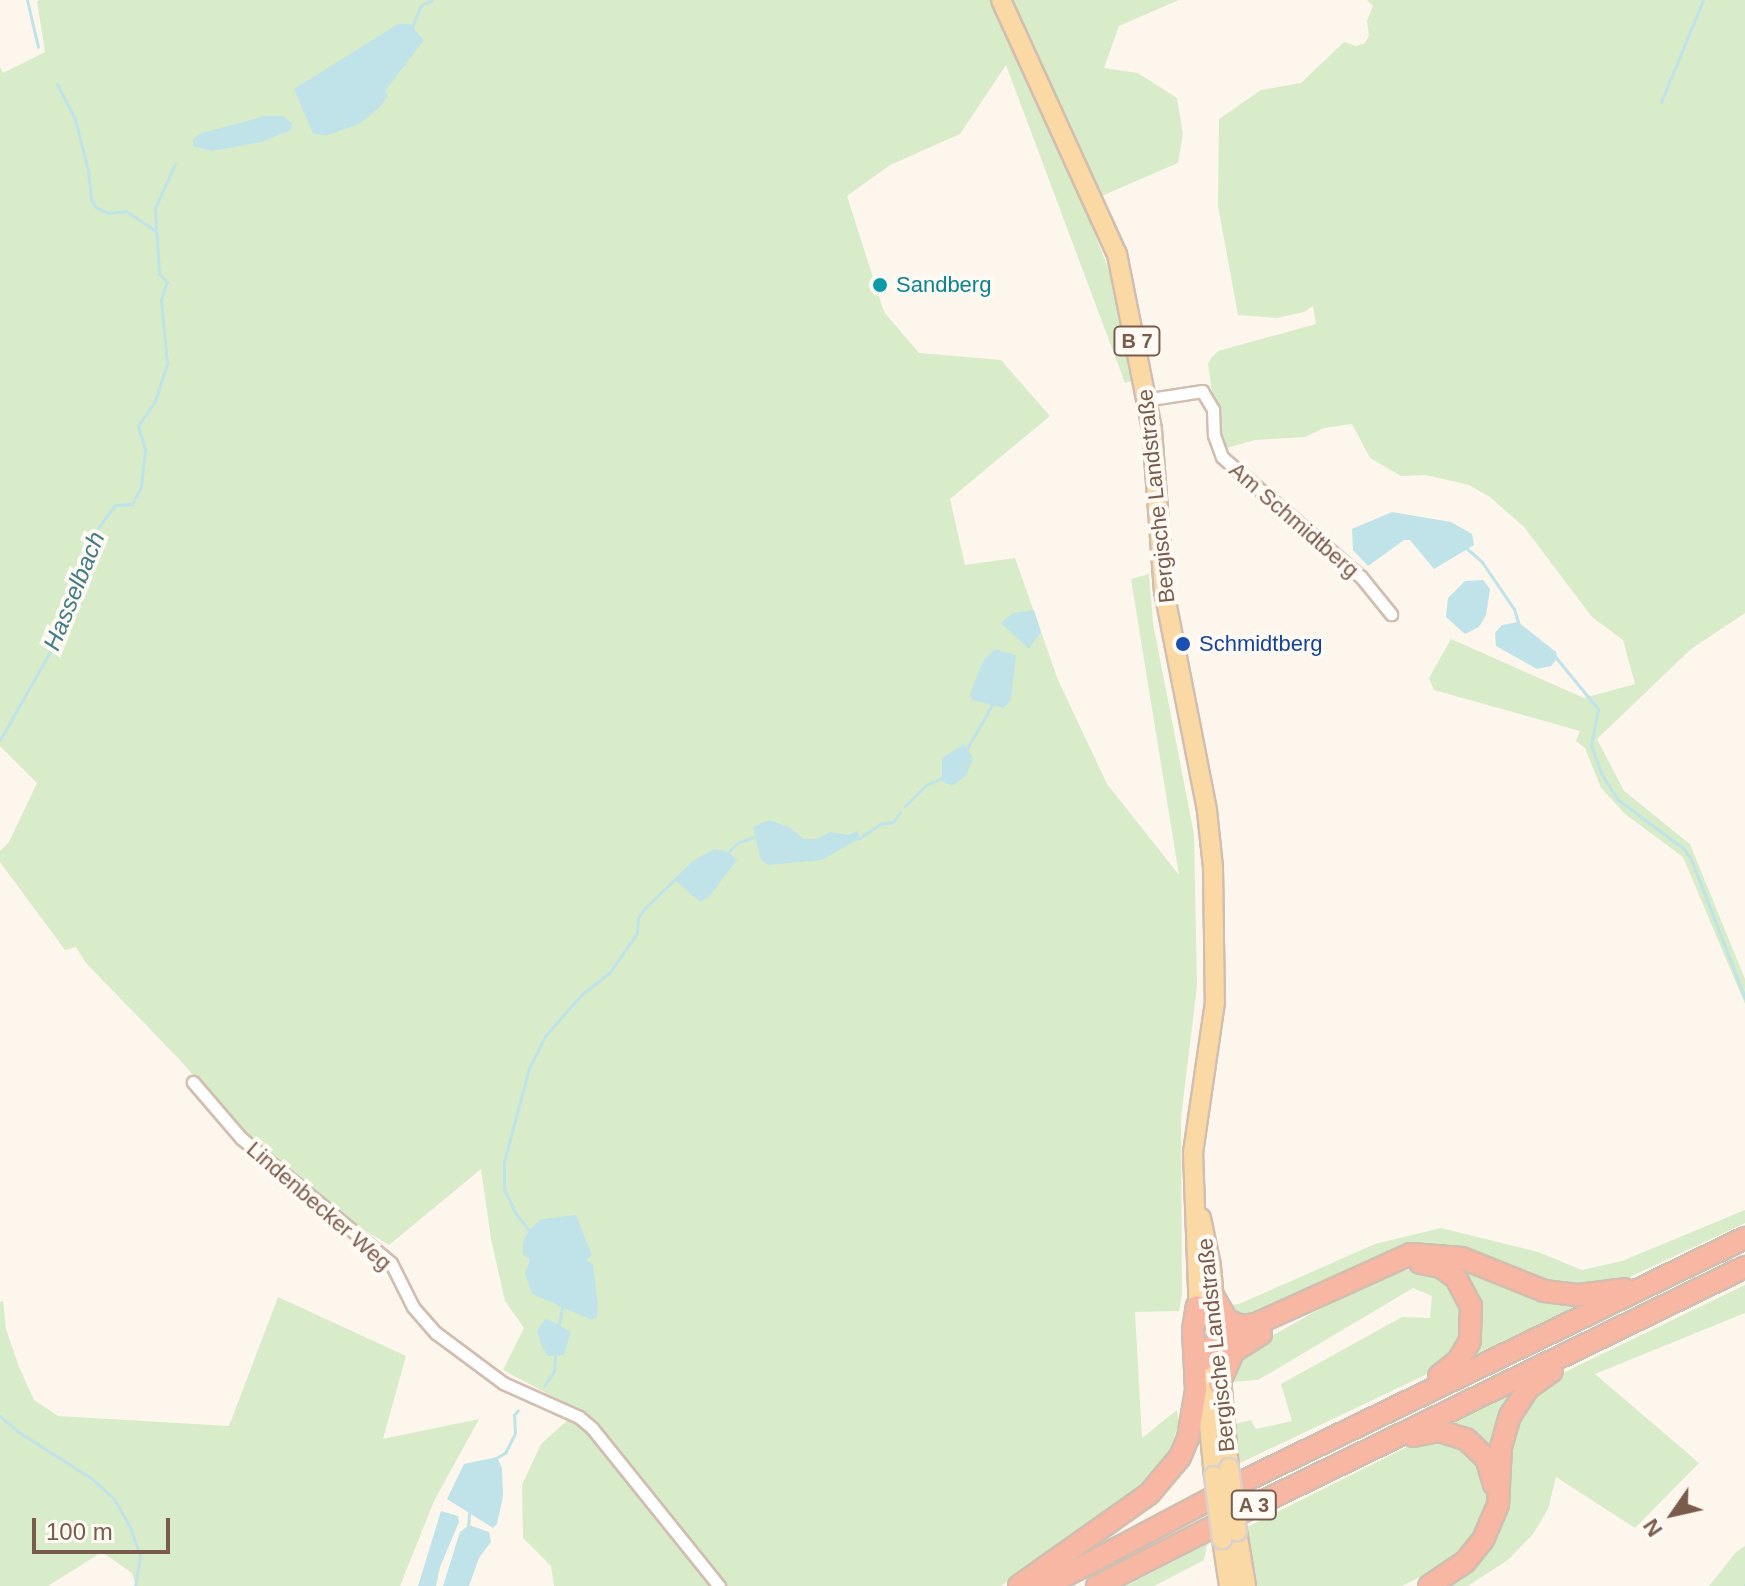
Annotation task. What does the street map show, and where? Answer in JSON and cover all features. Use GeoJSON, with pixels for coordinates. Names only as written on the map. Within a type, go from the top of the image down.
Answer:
{"type":"FeatureCollection","features":[{"type":"Feature","properties":{"kind":"highway","name":"A 3"},"geometry":{"type":"LineString","coordinates":[[1046,1586],[1164,1522],[1370,1419],[1745,1238]]}},
{"type":"Feature","properties":{"kind":"highway"},"geometry":{"type":"LineString","coordinates":[[1203,1360],[1216,1342],[1411,1254],[1462,1258],[1544,1291],[1579,1295],[1648,1284]]}},
{"type":"Feature","properties":{"kind":"highway"},"geometry":{"type":"LineString","coordinates":[[1219,1384],[1226,1363],[1240,1346],[1390,1266],[1422,1263],[1441,1267],[1456,1278],[1468,1296],[1473,1318],[1470,1341],[1447,1371],[1370,1419]]}},
{"type":"Feature","properties":{"kind":"highway","name":"A 3"},"geometry":{"type":"LineString","coordinates":[[1097,1586],[1379,1444],[1745,1267]]}},
{"type":"Feature","properties":{"kind":"highway"},"geometry":{"type":"LineString","coordinates":[[1019,1586],[1149,1494],[1180,1457],[1188,1438],[1196,1390],[1193,1330],[1204,1300],[1227,1320],[1241,1326],[1255,1324]]}},
{"type":"Feature","properties":{"kind":"highway"},"geometry":{"type":"LineString","coordinates":[[1429,1586],[1465,1562],[1489,1529],[1500,1491],[1503,1436],[1521,1396],[1543,1376],[1606,1344],[1616,1329]]}},
{"type":"Feature","properties":{"kind":"highway"},"geometry":{"type":"LineString","coordinates":[[1379,1444],[1400,1443],[1420,1433],[1454,1433],[1479,1448],[1492,1470],[1494,1490],[1491,1508],[1475,1542],[1445,1570],[1415,1586]]}},
{"type":"Feature","properties":{"kind":"main road","name":"Bergische Landstraße"},"geometry":{"type":"LineString","coordinates":[[1001,0],[1117,254],[1156,465],[1164,591],[1207,811],[1213,867],[1216,988],[1194,1134],[1195,1201],[1208,1244],[1203,1360],[1222,1472],[1229,1535],[1229,1586]]}},
{"type":"Feature","properties":{"kind":"main road","name":"Bergische Landstraße"},"geometry":{"type":"LineString","coordinates":[[1204,1300],[1216,1342],[1222,1472]]}},
{"type":"Feature","properties":{"kind":"main road","name":"Bergische Landstraße"},"geometry":{"type":"LineString","coordinates":[[1229,1535],[1246,1586]]}},
{"type":"Feature","properties":{"kind":"street","name":"Am Schmidtberg"},"geometry":{"type":"LineString","coordinates":[[1143,400],[1202,391],[1211,403],[1214,435],[1222,457],[1361,577],[1391,614]]}},
{"type":"Feature","properties":{"kind":"street","name":"Lindenbecker Weg"},"geometry":{"type":"LineString","coordinates":[[193,1082],[241,1138],[391,1263],[413,1307],[436,1333],[503,1383],[579,1417],[592,1428],[719,1586]]}},
{"type":"Feature","properties":{"kind":"green space"},"geometry":{"type":"Polygon","coordinates":[[[1179,0],[1119,26],[1104,68],[1138,73],[1177,98],[1183,134],[1178,163],[1083,204],[1110,273],[1131,381],[1125,383],[1006,65],[960,134],[890,165],[847,196],[884,312],[919,353],[1001,360],[1050,416],[950,499],[965,565],[1015,558],[1058,680],[1107,784],[1179,875],[1131,579],[1149,574],[1153,623],[1194,834],[1197,986],[1181,1118],[1182,1294],[1179,1311],[1135,1312],[1142,1438],[1177,1410],[1179,1422],[1164,1471],[1001,1586],[727,1586],[612,1440],[578,1410],[503,1370],[524,1328],[505,1301],[491,1239],[481,1169],[389,1245],[356,1225],[316,1198],[250,1140],[178,1058],[86,963],[76,947],[65,950],[0,862],[0,851],[9,842],[37,783],[0,746],[0,67],[3,73],[45,52],[37,1],[1179,0]]]}},
{"type":"Feature","properties":{"kind":"green space"},"geometry":{"type":"Polygon","coordinates":[[[1367,0],[1745,0],[1745,613],[1691,649],[1597,739],[1624,791],[1690,844],[1745,979],[1745,1004],[1683,857],[1625,814],[1601,788],[1585,748],[1576,741],[1580,731],[1434,690],[1429,678],[1451,639],[1584,698],[1635,684],[1623,640],[1592,617],[1524,527],[1490,497],[1469,485],[1426,475],[1401,476],[1370,458],[1352,424],[1324,428],[1305,437],[1255,440],[1223,449],[1219,441],[1208,364],[1212,357],[1218,351],[1316,324],[1313,306],[1304,312],[1277,318],[1238,315],[1218,206],[1219,119],[1261,90],[1301,83],[1344,42],[1356,46],[1365,43],[1369,36],[1367,21],[1373,6],[1367,0]]]}},
{"type":"Feature","properties":{"kind":"green space"},"geometry":{"type":"Polygon","coordinates":[[[1745,1210],[1745,1223],[1630,1277],[1597,1286],[1543,1284],[1434,1249],[1250,1316],[1239,1318],[1222,1306],[1239,1304],[1375,1244],[1441,1228],[1538,1252],[1582,1270],[1622,1261],[1745,1210]]]}},
{"type":"Feature","properties":{"kind":"green space"},"geometry":{"type":"Polygon","coordinates":[[[1444,1263],[1593,1299],[1465,1361],[1481,1331],[1477,1298],[1444,1263]]]}},
{"type":"Feature","properties":{"kind":"green space"},"geometry":{"type":"Polygon","coordinates":[[[1415,1268],[1446,1283],[1457,1298],[1463,1317],[1461,1343],[1440,1368],[1240,1463],[1232,1425],[1251,1420],[1256,1429],[1292,1421],[1281,1384],[1402,1317],[1430,1318],[1432,1296],[1413,1288],[1258,1380],[1231,1382],[1238,1355],[1366,1283],[1415,1268]]]}},
{"type":"Feature","properties":{"kind":"green space"},"geometry":{"type":"Polygon","coordinates":[[[1745,1285],[1745,1313],[1595,1374],[1699,1463],[1635,1528],[1556,1477],[1548,1509],[1533,1534],[1509,1559],[1468,1586],[1435,1586],[1476,1555],[1514,1421],[1546,1381],[1745,1285]]]}},
{"type":"Feature","properties":{"kind":"green space"},"geometry":{"type":"Polygon","coordinates":[[[278,1297],[406,1356],[383,1439],[479,1419],[434,1501],[400,1586],[136,1586],[132,1573],[102,1552],[48,1586],[0,1586],[0,1302],[3,1301],[6,1329],[19,1367],[34,1400],[58,1416],[229,1426],[278,1297]]]}},
{"type":"Feature","properties":{"kind":"green space"},"geometry":{"type":"Polygon","coordinates":[[[1526,1385],[1496,1469],[1440,1426],[1526,1385]]]}},
{"type":"Feature","properties":{"kind":"green space"},"geometry":{"type":"Polygon","coordinates":[[[570,1418],[605,1447],[714,1586],[554,1586],[551,1566],[523,1538],[522,1485],[541,1444],[570,1418]]]}},
{"type":"Feature","properties":{"kind":"green space"},"geometry":{"type":"Polygon","coordinates":[[[1433,1437],[1457,1442],[1480,1461],[1489,1490],[1480,1526],[1466,1546],[1448,1563],[1402,1586],[1251,1586],[1247,1527],[1417,1442],[1433,1437]]]}},
{"type":"Feature","properties":{"kind":"green space"},"geometry":{"type":"Polygon","coordinates":[[[1207,1544],[1204,1560],[1154,1586],[1126,1586],[1207,1544]]]}},
{"type":"Feature","properties":{"kind":"green space"},"geometry":{"type":"Polygon","coordinates":[[[1745,1546],[1745,1586],[1709,1586],[1736,1552],[1745,1546]]]}},
{"type":"Feature","properties":{"kind":"water"},"geometry":{"type":"Polygon","coordinates":[[[398,24],[410,24],[424,40],[385,91],[388,96],[379,108],[359,124],[328,135],[313,134],[294,89],[398,24]]]}},
{"type":"Feature","properties":{"kind":"water"},"geometry":{"type":"Polygon","coordinates":[[[265,116],[283,116],[292,123],[291,130],[262,142],[211,151],[193,146],[193,139],[202,133],[265,116]]]}},
{"type":"Feature","properties":{"kind":"water"},"geometry":{"type":"Polygon","coordinates":[[[1392,512],[1451,522],[1472,534],[1474,545],[1434,569],[1410,540],[1404,540],[1368,566],[1353,550],[1352,529],[1392,512]]]}},
{"type":"Feature","properties":{"kind":"water"},"geometry":{"type":"Polygon","coordinates":[[[1483,580],[1490,589],[1486,615],[1479,627],[1465,634],[1446,617],[1448,598],[1465,581],[1483,580]]]}},
{"type":"Feature","properties":{"kind":"water"},"geometry":{"type":"Polygon","coordinates":[[[1034,610],[1041,632],[1029,649],[1001,623],[1013,613],[1034,610]]]}},
{"type":"Feature","properties":{"kind":"water"},"geometry":{"type":"Polygon","coordinates":[[[1518,622],[1556,652],[1557,659],[1551,666],[1537,669],[1496,646],[1495,633],[1502,625],[1518,622]]]}},
{"type":"Feature","properties":{"kind":"water"},"geometry":{"type":"Polygon","coordinates":[[[995,649],[1016,655],[1011,699],[1004,708],[972,700],[970,694],[983,661],[995,649]]]}},
{"type":"Feature","properties":{"kind":"water"},"geometry":{"type":"Polygon","coordinates":[[[964,744],[973,758],[966,776],[952,786],[942,781],[942,758],[964,744]]]}},
{"type":"Feature","properties":{"kind":"water"},"geometry":{"type":"Polygon","coordinates":[[[769,820],[789,827],[804,839],[817,839],[830,832],[849,835],[857,831],[860,838],[822,860],[768,865],[761,860],[753,827],[769,820]]]}},
{"type":"Feature","properties":{"kind":"water"},"geometry":{"type":"Polygon","coordinates":[[[714,849],[729,852],[737,860],[709,897],[700,902],[674,879],[693,861],[714,849]]]}},
{"type":"Feature","properties":{"kind":"water"},"geometry":{"type":"Polygon","coordinates":[[[576,1215],[592,1255],[587,1260],[593,1265],[598,1305],[597,1317],[592,1320],[532,1294],[525,1274],[530,1260],[523,1254],[523,1242],[529,1230],[542,1219],[576,1215]]]}},
{"type":"Feature","properties":{"kind":"water"},"geometry":{"type":"Polygon","coordinates":[[[546,1318],[571,1332],[564,1355],[548,1356],[542,1347],[537,1331],[546,1318]]]}},
{"type":"Feature","properties":{"kind":"water"},"geometry":{"type":"Polygon","coordinates":[[[497,1457],[502,1468],[503,1496],[497,1524],[493,1528],[447,1499],[464,1464],[497,1457]]]}},
{"type":"Feature","properties":{"kind":"water"},"geometry":{"type":"Polygon","coordinates":[[[441,1511],[458,1516],[459,1522],[440,1567],[436,1586],[418,1586],[441,1511]]]}},
{"type":"Feature","properties":{"kind":"water"},"geometry":{"type":"Polygon","coordinates":[[[469,1525],[489,1532],[491,1542],[479,1558],[469,1586],[443,1586],[460,1532],[469,1525]]]}},
{"type":"Feature","properties":{"kind":"waterway","name":"Hasselbach"},"geometry":{"type":"LineString","coordinates":[[27,0],[38,47]]}},
{"type":"Feature","properties":{"kind":"waterway"},"geometry":{"type":"LineString","coordinates":[[412,27],[421,5],[432,0]]}},
{"type":"Feature","properties":{"kind":"waterway"},"geometry":{"type":"LineString","coordinates":[[1661,102],[1703,0]]}},
{"type":"Feature","properties":{"kind":"waterway","name":"Hasselbach"},"geometry":{"type":"LineString","coordinates":[[57,84],[75,119],[88,170],[91,200],[96,207],[108,213],[126,211],[156,231]]}},
{"type":"Feature","properties":{"kind":"waterway","name":"Hasselbach"},"geometry":{"type":"LineString","coordinates":[[0,740],[51,650],[96,531],[115,505],[132,504],[141,487],[145,449],[138,426],[155,401],[167,363],[161,299],[167,282],[159,274],[155,208],[175,164]]}},
{"type":"Feature","properties":{"kind":"waterway"},"geometry":{"type":"LineString","coordinates":[[1465,547],[1482,562],[1514,609],[1519,625]]}},
{"type":"Feature","properties":{"kind":"waterway"},"geometry":{"type":"LineString","coordinates":[[1553,654],[1598,709],[1591,745],[1601,773],[1617,799],[1684,849],[1691,859],[1745,998]]}},
{"type":"Feature","properties":{"kind":"waterway"},"geometry":{"type":"LineString","coordinates":[[966,750],[992,705]]}},
{"type":"Feature","properties":{"kind":"waterway"},"geometry":{"type":"LineString","coordinates":[[905,806],[926,785],[944,777]]}},
{"type":"Feature","properties":{"kind":"waterway"},"geometry":{"type":"LineString","coordinates":[[858,839],[880,824],[893,822],[900,812]]}},
{"type":"Feature","properties":{"kind":"waterway"},"geometry":{"type":"LineString","coordinates":[[727,853],[739,842],[754,837]]}},
{"type":"Feature","properties":{"kind":"waterway"},"geometry":{"type":"LineString","coordinates":[[531,1233],[516,1214],[504,1189],[504,1162],[529,1068],[545,1036],[581,995],[610,972],[637,933],[638,918],[675,879]]}},
{"type":"Feature","properties":{"kind":"waterway"},"geometry":{"type":"LineString","coordinates":[[559,1324],[563,1304]]}},
{"type":"Feature","properties":{"kind":"waterway"},"geometry":{"type":"LineString","coordinates":[[544,1386],[554,1371],[555,1355]]}},
{"type":"Feature","properties":{"kind":"waterway"},"geometry":{"type":"LineString","coordinates":[[494,1459],[505,1453],[515,1433],[514,1415],[518,1410]]}},
{"type":"Feature","properties":{"kind":"waterway","name":"Hasselbach"},"geometry":{"type":"LineString","coordinates":[[0,1416],[17,1431],[91,1478],[114,1499],[130,1527],[140,1556],[135,1586]]}},
{"type":"Feature","properties":{"kind":"waterway"},"geometry":{"type":"LineString","coordinates":[[468,1529],[469,1513]]}},
{"type":"Feature","properties":{"kind":"place","name":"Sandberg"},"geometry":{"type":"Point","coordinates":[880,285]}},
{"type":"Feature","properties":{"kind":"place","name":"Schmidtberg"},"geometry":{"type":"Point","coordinates":[1183,644]}}]}
